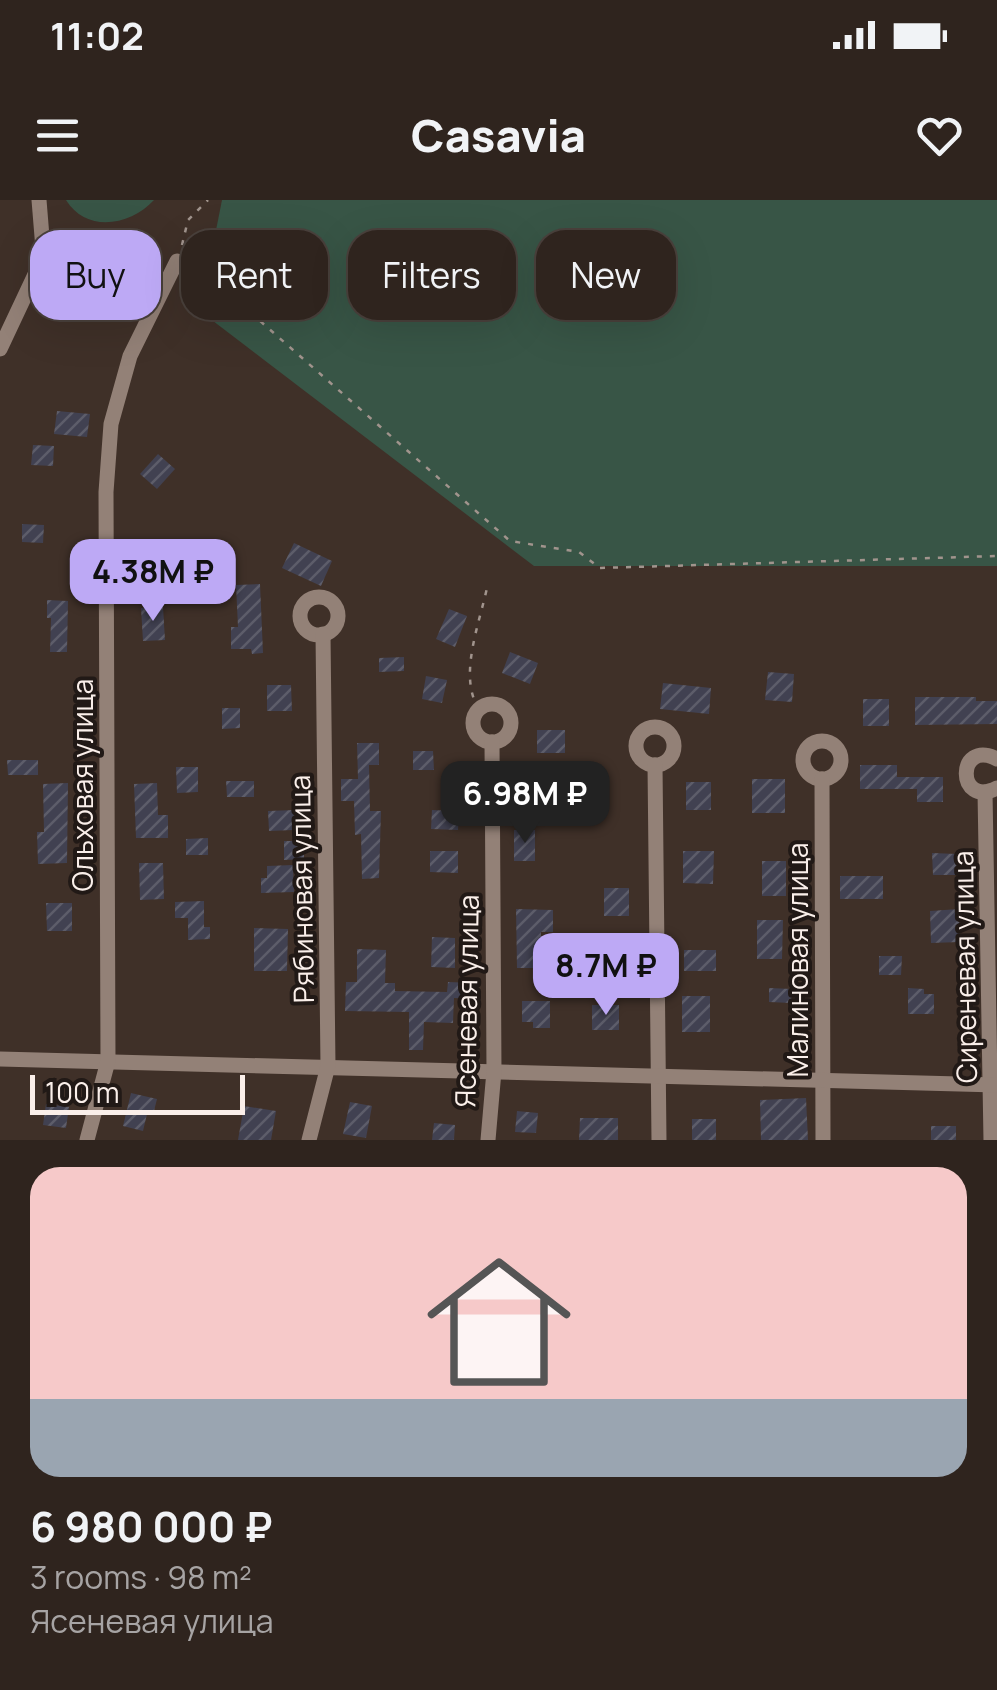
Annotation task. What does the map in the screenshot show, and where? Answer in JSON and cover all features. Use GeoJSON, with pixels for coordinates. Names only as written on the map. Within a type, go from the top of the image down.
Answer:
{"type":"FeatureCollection","features":[{"type":"Feature","properties":{"kind":"street"},"geometry":{"type":"LineString","coordinates":[[0,349],[39,266],[43,249],[39,200]]}},
{"type":"Feature","properties":{"kind":"street","name":"Ольховая улица"},"geometry":{"type":"LineString","coordinates":[[87,1140],[108,1061],[106,492],[111,424],[130,356],[181,268]]}},
{"type":"Feature","properties":{"kind":"street","name":"Рябиновая улица"},"geometry":{"type":"LineString","coordinates":[[309,1140],[328,1066],[324,634]]}},
{"type":"Feature","properties":{"kind":"street"},"geometry":{"type":"LineString","coordinates":[[493,704],[502,706],[509,714],[512,723],[502,740],[482,739],[476,732],[474,718],[479,709],[493,704]]}},
{"type":"Feature","properties":{"kind":"street","name":"Ясеневая улица"},"geometry":{"type":"LineString","coordinates":[[488,1140],[494,1071],[492,742]]}},
{"type":"Feature","properties":{"kind":"street","name":"Сиреневая улица"},"geometry":{"type":"LineString","coordinates":[[991,1140],[991,790],[968,782],[966,768],[980,754],[997,758]]}},
{"type":"Feature","properties":{"kind":"street"},"geometry":{"type":"LineString","coordinates":[[655,765],[658,1140]]}},
{"type":"Feature","properties":{"kind":"street","name":"Малиновая улица"},"geometry":{"type":"LineString","coordinates":[[822,779],[822,1140]]}},
{"type":"Feature","properties":{"kind":"street"},"geometry":{"type":"LineString","coordinates":[[0,1059],[994,1085]]}},
{"type":"Feature","properties":{"kind":"path"},"geometry":{"type":"LineString","coordinates":[[187,230],[188,220],[208,200]]}},
{"type":"Feature","properties":{"kind":"path"},"geometry":{"type":"LineString","coordinates":[[253,320],[510,541],[579,552],[600,568],[997,556]]}},
{"type":"Feature","properties":{"kind":"path"},"geometry":{"type":"LineString","coordinates":[[479,709],[471,697],[470,664],[488,583]]}},
{"type":"Feature","properties":{"kind":"green space"},"geometry":{"type":"Polygon","coordinates":[[[66,200],[154,200],[122,220],[97,222],[75,211],[66,200]]]}},
{"type":"Feature","properties":{"kind":"green space"},"geometry":{"type":"Polygon","coordinates":[[[222,200],[997,200],[997,566],[534,566],[212,320],[328,320],[328,230],[216,230],[222,200]]]}},
{"type":"Feature","properties":{"kind":"building"},"geometry":{"type":"Polygon","coordinates":[[[57,411],[90,414],[87,437],[54,434],[57,411]]]}},
{"type":"Feature","properties":{"kind":"building"},"geometry":{"type":"Polygon","coordinates":[[[33,445],[54,446],[53,466],[31,465],[33,445]]]}},
{"type":"Feature","properties":{"kind":"building"},"geometry":{"type":"Polygon","coordinates":[[[158,454],[175,469],[157,489],[140,474],[158,454]]]}},
{"type":"Feature","properties":{"kind":"building"},"geometry":{"type":"Polygon","coordinates":[[[22,524],[44,525],[43,543],[22,542],[22,524]]]}},
{"type":"Feature","properties":{"kind":"building"},"geometry":{"type":"Polygon","coordinates":[[[294,543],[332,561],[321,586],[282,568],[294,543]]]}},
{"type":"Feature","properties":{"kind":"building"},"geometry":{"type":"Polygon","coordinates":[[[260,584],[263,653],[231,649],[231,627],[238,627],[236,585],[260,584]]]}},
{"type":"Feature","properties":{"kind":"building"},"geometry":{"type":"Polygon","coordinates":[[[47,600],[68,601],[67,652],[50,652],[47,600]]]}},
{"type":"Feature","properties":{"kind":"building"},"geometry":{"type":"Polygon","coordinates":[[[163,607],[165,640],[143,641],[141,608],[163,607]]]}},
{"type":"Feature","properties":{"kind":"building"},"geometry":{"type":"Polygon","coordinates":[[[449,609],[467,616],[455,647],[436,639],[449,609]]]}},
{"type":"Feature","properties":{"kind":"building"},"geometry":{"type":"Polygon","coordinates":[[[510,652],[538,663],[530,684],[502,673],[510,652]]]}},
{"type":"Feature","properties":{"kind":"building"},"geometry":{"type":"Polygon","coordinates":[[[404,657],[404,671],[379,672],[379,658],[404,657]]]}},
{"type":"Feature","properties":{"kind":"building"},"geometry":{"type":"Polygon","coordinates":[[[768,672],[794,674],[792,702],[765,700],[768,672]]]}},
{"type":"Feature","properties":{"kind":"building"},"geometry":{"type":"Polygon","coordinates":[[[426,676],[447,680],[442,703],[422,699],[426,676]]]}},
{"type":"Feature","properties":{"kind":"building"},"geometry":{"type":"Polygon","coordinates":[[[663,683],[711,688],[709,714],[660,709],[663,683]]]}},
{"type":"Feature","properties":{"kind":"building"},"geometry":{"type":"Polygon","coordinates":[[[267,685],[291,685],[292,711],[267,711],[267,685]]]}},
{"type":"Feature","properties":{"kind":"building"},"geometry":{"type":"Polygon","coordinates":[[[915,697],[997,701],[997,724],[915,725],[915,697]]]}},
{"type":"Feature","properties":{"kind":"building"},"geometry":{"type":"Polygon","coordinates":[[[863,699],[889,699],[889,726],[863,726],[863,699]]]}},
{"type":"Feature","properties":{"kind":"building"},"geometry":{"type":"Polygon","coordinates":[[[222,708],[240,708],[240,728],[222,729],[222,708]]]}},
{"type":"Feature","properties":{"kind":"building"},"geometry":{"type":"Polygon","coordinates":[[[537,730],[565,730],[565,753],[537,753],[537,730]]]}},
{"type":"Feature","properties":{"kind":"building"},"geometry":{"type":"Polygon","coordinates":[[[357,743],[379,743],[379,765],[369,765],[370,811],[381,811],[379,878],[362,879],[361,834],[355,835],[354,801],[341,801],[341,779],[358,779],[357,743]]]}},
{"type":"Feature","properties":{"kind":"building"},"geometry":{"type":"Polygon","coordinates":[[[413,751],[433,751],[434,770],[413,770],[413,751]]]}},
{"type":"Feature","properties":{"kind":"building"},"geometry":{"type":"Polygon","coordinates":[[[7,760],[38,760],[38,775],[8,775],[7,760]]]}},
{"type":"Feature","properties":{"kind":"building"},"geometry":{"type":"Polygon","coordinates":[[[860,765],[897,765],[897,777],[943,777],[943,802],[917,802],[917,789],[860,789],[860,765]]]}},
{"type":"Feature","properties":{"kind":"building"},"geometry":{"type":"Polygon","coordinates":[[[176,767],[198,767],[198,792],[177,793],[176,767]]]}},
{"type":"Feature","properties":{"kind":"building"},"geometry":{"type":"Polygon","coordinates":[[[752,779],[785,779],[785,813],[752,813],[752,779]]]}},
{"type":"Feature","properties":{"kind":"building"},"geometry":{"type":"Polygon","coordinates":[[[226,781],[254,781],[254,797],[227,797],[226,781]]]}},
{"type":"Feature","properties":{"kind":"building"},"geometry":{"type":"Polygon","coordinates":[[[686,782],[711,782],[711,810],[686,810],[686,782]]]}},
{"type":"Feature","properties":{"kind":"building"},"geometry":{"type":"Polygon","coordinates":[[[68,783],[67,863],[38,864],[37,832],[44,832],[43,784],[68,783]]]}},
{"type":"Feature","properties":{"kind":"building"},"geometry":{"type":"Polygon","coordinates":[[[157,783],[158,815],[168,815],[168,838],[136,838],[134,784],[157,783]]]}},
{"type":"Feature","properties":{"kind":"building"},"geometry":{"type":"Polygon","coordinates":[[[518,789],[539,789],[539,805],[518,805],[518,789]]]}},
{"type":"Feature","properties":{"kind":"building"},"geometry":{"type":"Polygon","coordinates":[[[294,810],[294,830],[269,831],[268,811],[294,810]]]}},
{"type":"Feature","properties":{"kind":"building"},"geometry":{"type":"Polygon","coordinates":[[[432,810],[459,811],[458,830],[431,829],[432,810]]]}},
{"type":"Feature","properties":{"kind":"building"},"geometry":{"type":"Polygon","coordinates":[[[514,830],[535,830],[535,861],[514,861],[514,830]]]}},
{"type":"Feature","properties":{"kind":"building"},"geometry":{"type":"Polygon","coordinates":[[[208,838],[208,855],[186,855],[186,839],[208,838]]]}},
{"type":"Feature","properties":{"kind":"building"},"geometry":{"type":"Polygon","coordinates":[[[284,841],[304,841],[304,859],[284,860],[284,841]]]}},
{"type":"Feature","properties":{"kind":"building"},"geometry":{"type":"Polygon","coordinates":[[[430,851],[458,851],[458,873],[430,872],[430,851]]]}},
{"type":"Feature","properties":{"kind":"building"},"geometry":{"type":"Polygon","coordinates":[[[683,851],[714,851],[713,884],[683,883],[683,851]]]}},
{"type":"Feature","properties":{"kind":"building"},"geometry":{"type":"Polygon","coordinates":[[[932,853],[957,854],[957,875],[933,875],[932,853]]]}},
{"type":"Feature","properties":{"kind":"building"},"geometry":{"type":"Polygon","coordinates":[[[762,861],[786,861],[786,896],[762,896],[762,861]]]}},
{"type":"Feature","properties":{"kind":"building"},"geometry":{"type":"Polygon","coordinates":[[[139,863],[163,863],[164,899],[140,900],[139,863]]]}},
{"type":"Feature","properties":{"kind":"building"},"geometry":{"type":"Polygon","coordinates":[[[293,865],[294,892],[261,893],[261,878],[267,878],[267,866],[293,865]]]}},
{"type":"Feature","properties":{"kind":"building"},"geometry":{"type":"Polygon","coordinates":[[[840,876],[883,876],[883,899],[840,899],[840,876]]]}},
{"type":"Feature","properties":{"kind":"building"},"geometry":{"type":"Polygon","coordinates":[[[604,888],[629,888],[629,916],[604,916],[604,888]]]}},
{"type":"Feature","properties":{"kind":"building"},"geometry":{"type":"Polygon","coordinates":[[[204,901],[204,927],[210,927],[210,939],[188,940],[188,918],[175,918],[175,902],[204,901]]]}},
{"type":"Feature","properties":{"kind":"building"},"geometry":{"type":"Polygon","coordinates":[[[46,903],[72,903],[72,931],[47,931],[46,903]]]}},
{"type":"Feature","properties":{"kind":"building"},"geometry":{"type":"Polygon","coordinates":[[[516,909],[553,910],[553,932],[541,932],[541,968],[517,968],[516,909]]]}},
{"type":"Feature","properties":{"kind":"building"},"geometry":{"type":"Polygon","coordinates":[[[959,909],[960,942],[931,943],[930,911],[959,909]]]}},
{"type":"Feature","properties":{"kind":"building"},"geometry":{"type":"Polygon","coordinates":[[[757,920],[783,920],[782,959],[757,959],[757,920]]]}},
{"type":"Feature","properties":{"kind":"building"},"geometry":{"type":"Polygon","coordinates":[[[254,928],[288,929],[287,971],[254,971],[254,928]]]}},
{"type":"Feature","properties":{"kind":"building"},"geometry":{"type":"Polygon","coordinates":[[[432,937],[455,938],[455,968],[431,967],[432,937]]]}},
{"type":"Feature","properties":{"kind":"building"},"geometry":{"type":"Polygon","coordinates":[[[601,948],[626,948],[625,972],[600,972],[601,948]]]}},
{"type":"Feature","properties":{"kind":"building"},"geometry":{"type":"Polygon","coordinates":[[[357,949],[386,950],[385,983],[395,983],[395,991],[447,992],[448,982],[474,983],[473,999],[454,998],[453,1023],[424,1022],[423,1050],[409,1050],[409,1012],[345,1011],[346,982],[357,982],[357,949]]]}},
{"type":"Feature","properties":{"kind":"building"},"geometry":{"type":"Polygon","coordinates":[[[684,950],[716,950],[716,971],[684,971],[684,950]]]}},
{"type":"Feature","properties":{"kind":"building"},"geometry":{"type":"Polygon","coordinates":[[[879,956],[902,956],[901,975],[879,975],[879,956]]]}},
{"type":"Feature","properties":{"kind":"building"},"geometry":{"type":"Polygon","coordinates":[[[769,988],[792,989],[791,1003],[769,1002],[769,988]]]}},
{"type":"Feature","properties":{"kind":"building"},"geometry":{"type":"Polygon","coordinates":[[[908,988],[934,994],[934,1014],[908,1014],[908,988]]]}},
{"type":"Feature","properties":{"kind":"building"},"geometry":{"type":"Polygon","coordinates":[[[682,996],[710,996],[710,1032],[682,1032],[682,996]]]}},
{"type":"Feature","properties":{"kind":"building"},"geometry":{"type":"Polygon","coordinates":[[[522,1001],[550,1001],[550,1028],[533,1028],[533,1022],[522,1022],[522,1001]]]}},
{"type":"Feature","properties":{"kind":"building"},"geometry":{"type":"Polygon","coordinates":[[[592,1005],[619,1005],[619,1030],[592,1030],[592,1005]]]}},
{"type":"Feature","properties":{"kind":"building"},"geometry":{"type":"Polygon","coordinates":[[[131,1093],[157,1099],[153,1115],[147,1114],[143,1131],[123,1126],[131,1093]]]}},
{"type":"Feature","properties":{"kind":"building"},"geometry":{"type":"Polygon","coordinates":[[[806,1098],[808,1140],[761,1140],[760,1100],[806,1098]]]}},
{"type":"Feature","properties":{"kind":"building"},"geometry":{"type":"Polygon","coordinates":[[[350,1102],[372,1106],[366,1138],[343,1134],[350,1102]]]}},
{"type":"Feature","properties":{"kind":"building"},"geometry":{"type":"Polygon","coordinates":[[[46,1104],[69,1107],[66,1128],[43,1125],[46,1104]]]}},
{"type":"Feature","properties":{"kind":"building"},"geometry":{"type":"Polygon","coordinates":[[[244,1106],[276,1111],[271,1140],[238,1140],[244,1106]]]}},
{"type":"Feature","properties":{"kind":"building"},"geometry":{"type":"Polygon","coordinates":[[[517,1111],[538,1113],[536,1133],[515,1132],[517,1111]]]}},
{"type":"Feature","properties":{"kind":"building"},"geometry":{"type":"Polygon","coordinates":[[[580,1118],[618,1118],[618,1140],[579,1140],[580,1118]]]}},
{"type":"Feature","properties":{"kind":"building"},"geometry":{"type":"Polygon","coordinates":[[[692,1119],[716,1119],[716,1140],[692,1140],[692,1119]]]}},
{"type":"Feature","properties":{"kind":"building"},"geometry":{"type":"Polygon","coordinates":[[[434,1123],[455,1125],[454,1140],[432,1140],[434,1123]]]}},
{"type":"Feature","properties":{"kind":"building"},"geometry":{"type":"Polygon","coordinates":[[[931,1126],[956,1126],[956,1140],[931,1140],[931,1126]]]}}]}
